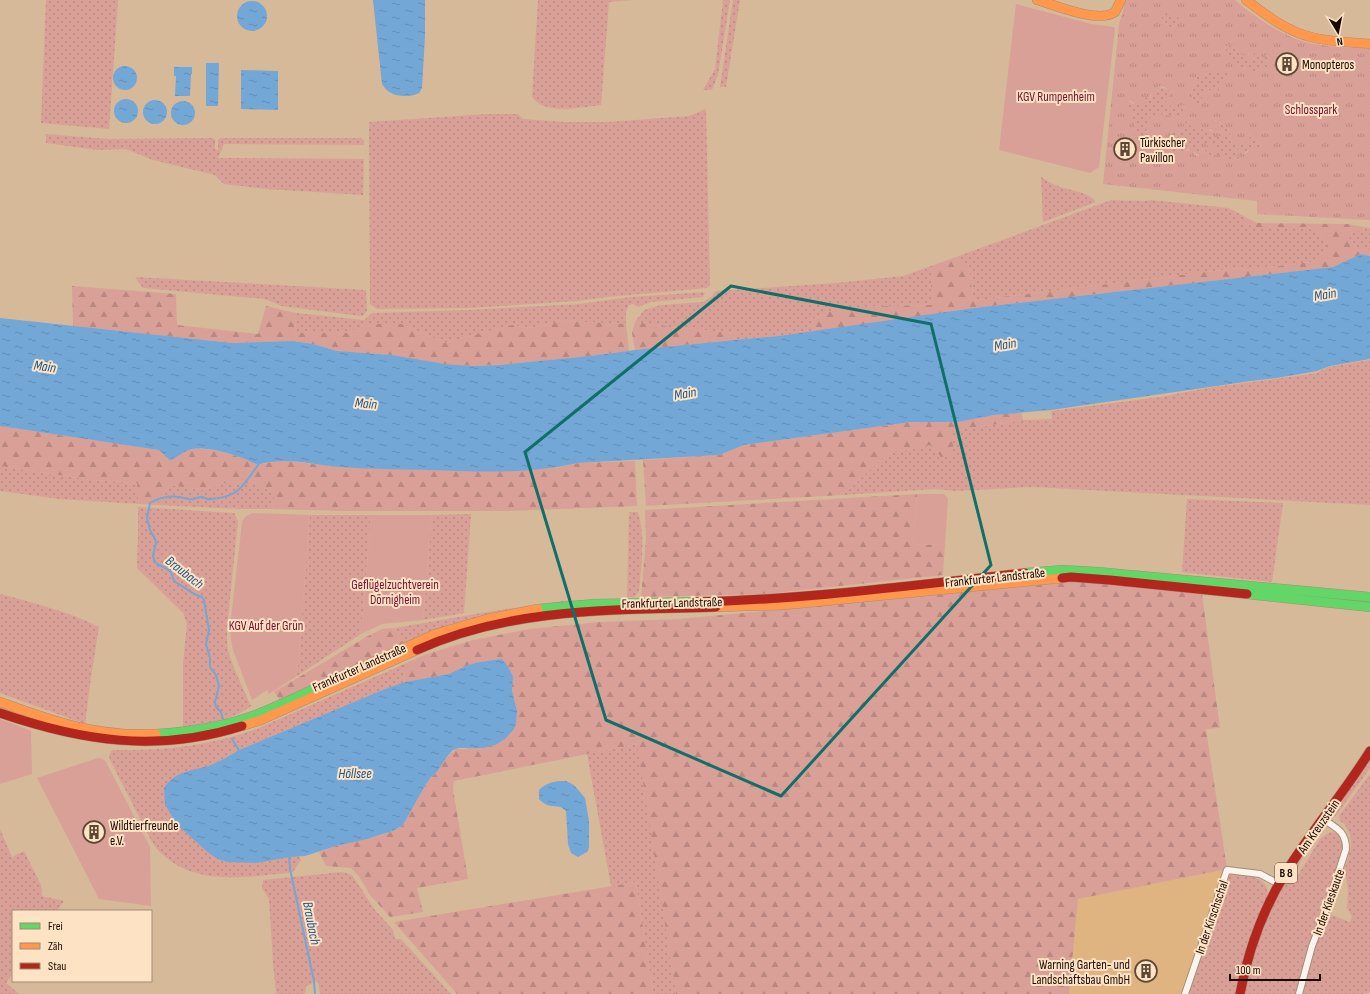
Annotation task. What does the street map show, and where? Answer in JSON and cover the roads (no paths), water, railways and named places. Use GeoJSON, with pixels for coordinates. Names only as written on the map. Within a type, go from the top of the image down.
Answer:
{"type":"FeatureCollection","features":[{"type":"Feature","properties":{"kind":"main road"},"geometry":{"type":"LineString","coordinates":[[1037,0],[1102,17],[1110,16],[1118,10],[1120,0]]}},
{"type":"Feature","properties":{"kind":"main road"},"geometry":{"type":"LineString","coordinates":[[1246,0],[1256,4],[1276,22],[1302,35],[1370,44]]}},
{"type":"Feature","properties":{"kind":"main road","name":"Frankfurter Landstraße"},"geometry":{"type":"LineString","coordinates":[[0,702],[62,724],[106,733],[142,735],[193,731],[230,723],[257,714],[435,634],[462,625],[511,613],[562,606],[781,598],[1063,570],[1370,597]]}},
{"type":"Feature","properties":{"kind":"main road","name":"Frankfurter Landstraße"},"geometry":{"type":"LineString","coordinates":[[0,713],[56,731],[119,742],[156,742],[210,736],[261,720],[417,649],[448,637],[469,630],[512,621],[578,612],[783,605],[1071,577],[1370,607]]}},
{"type":"Feature","properties":{"kind":"main road","name":"Am Kreuzstein"},"geometry":{"type":"LineString","coordinates":[[1240,994],[1251,946],[1279,884],[1370,751]]}},
{"type":"Feature","properties":{"kind":"street","name":"In der Kieskaute"},"geometry":{"type":"LineString","coordinates":[[1299,994],[1312,946],[1328,905],[1346,849],[1346,842],[1341,831],[1323,819]]}},
{"type":"Feature","properties":{"kind":"street","name":"In der Kirschschal"},"geometry":{"type":"LineString","coordinates":[[1185,994],[1227,870],[1260,874],[1279,884]]}},
{"type":"Feature","properties":{"kind":"water"},"geometry":{"type":"Polygon","coordinates":[[[373,0],[425,0],[425,36],[422,88],[419,93],[409,96],[401,96],[388,91],[382,84],[373,0]]]}},
{"type":"Feature","properties":{"kind":"water"},"geometry":{"type":"Polygon","coordinates":[[[252,1],[263,5],[267,16],[263,27],[252,31],[241,27],[237,16],[241,5],[252,1]]]}},
{"type":"Feature","properties":{"kind":"water"},"geometry":{"type":"Polygon","coordinates":[[[206,63],[219,63],[218,106],[206,106],[206,63]]]}},
{"type":"Feature","properties":{"kind":"water"},"geometry":{"type":"Polygon","coordinates":[[[125,66],[134,69],[137,78],[134,87],[125,90],[116,87],[113,78],[116,69],[125,66]]]}},
{"type":"Feature","properties":{"kind":"water"},"geometry":{"type":"Polygon","coordinates":[[[174,67],[192,67],[190,96],[175,96],[176,76],[174,76],[174,67]]]}},
{"type":"Feature","properties":{"kind":"water"},"geometry":{"type":"Polygon","coordinates":[[[241,70],[278,71],[278,110],[241,109],[241,70]]]}},
{"type":"Feature","properties":{"kind":"water"},"geometry":{"type":"Polygon","coordinates":[[[126,99],[135,102],[138,111],[135,120],[126,123],[117,120],[114,111],[117,102],[126,99]]]}},
{"type":"Feature","properties":{"kind":"water"},"geometry":{"type":"Polygon","coordinates":[[[155,100],[164,103],[167,112],[164,121],[155,124],[146,121],[143,112],[146,103],[155,100]]]}},
{"type":"Feature","properties":{"kind":"water"},"geometry":{"type":"Polygon","coordinates":[[[183,101],[192,104],[195,113],[192,122],[183,125],[174,122],[171,113],[174,104],[183,101]]]}},
{"type":"Feature","properties":{"kind":"water","name":"Main"},"geometry":{"type":"Polygon","coordinates":[[[1361,254],[1370,256],[1370,359],[1330,366],[1317,371],[1276,378],[1051,410],[994,415],[958,422],[911,422],[744,445],[719,455],[578,463],[560,467],[523,471],[350,468],[288,461],[268,462],[258,465],[244,458],[214,450],[189,450],[170,460],[159,450],[0,426],[0,318],[232,343],[293,341],[313,344],[337,351],[392,355],[445,364],[473,366],[499,365],[779,336],[974,308],[1333,267],[1361,254]]]}},
{"type":"Feature","properties":{"kind":"water","name":"Höllsee"},"geometry":{"type":"Polygon","coordinates":[[[501,659],[505,662],[513,676],[512,690],[517,711],[514,729],[505,739],[495,745],[483,748],[459,748],[453,750],[426,784],[403,825],[393,831],[305,856],[256,863],[227,862],[210,854],[176,824],[165,804],[164,788],[178,775],[208,766],[239,750],[385,689],[405,682],[449,674],[468,665],[501,659]]]}},
{"type":"Feature","properties":{"kind":"water"},"geometry":{"type":"Polygon","coordinates":[[[566,781],[574,785],[585,798],[589,821],[589,848],[587,852],[578,857],[571,853],[568,844],[566,811],[560,807],[547,805],[539,799],[539,790],[545,785],[566,781]]]}},
{"type":"Feature","properties":{"kind":"waterway","name":"Braubach"},"geometry":{"type":"LineString","coordinates":[[223,719],[221,712],[216,707],[215,702],[219,686],[216,675],[210,667],[210,658],[206,644],[209,630],[204,600],[202,597],[194,594],[174,581],[171,572],[157,564],[154,560],[153,555],[156,543],[150,530],[147,518],[150,503],[160,498],[174,496],[191,499],[201,497],[209,499],[220,498],[231,494],[243,486],[258,465]]}},
{"type":"Feature","properties":{"kind":"waterway"},"geometry":{"type":"LineString","coordinates":[[232,739],[240,752]]}},
{"type":"Feature","properties":{"kind":"waterway","name":"Braubach"},"geometry":{"type":"LineString","coordinates":[[289,855],[290,869],[314,981],[315,994]]}},
{"type":"Feature","properties":{"kind":"place","name":"Monopteros"},"geometry":{"type":"Point","coordinates":[1287,64]}},
{"type":"Feature","properties":{"kind":"place","name":"Türkischer Pavillon"},"geometry":{"type":"Point","coordinates":[1125,149]}},
{"type":"Feature","properties":{"kind":"place","name":"Wildtierfreunde e.V."},"geometry":{"type":"Point","coordinates":[94,832]}},
{"type":"Feature","properties":{"kind":"place","name":"Warning Garten- und Landschaftsbau GmbH"},"geometry":{"type":"Point","coordinates":[1146,971]}},
{"type":"Feature","properties":{"kind":"park label","name":"KGV Rumpenheim"},"geometry":{"type":"Point","coordinates":[1056,96]}},
{"type":"Feature","properties":{"kind":"park label","name":"Schlosspark"},"geometry":{"type":"Point","coordinates":[1311,109]}},
{"type":"Feature","properties":{"kind":"park label","name":"Geflügelzuchtverein Dörnigheim"},"geometry":{"type":"Point","coordinates":[395,592]}},
{"type":"Feature","properties":{"kind":"park label","name":"KGV Auf der Grün"},"geometry":{"type":"Point","coordinates":[266,625]}}]}
